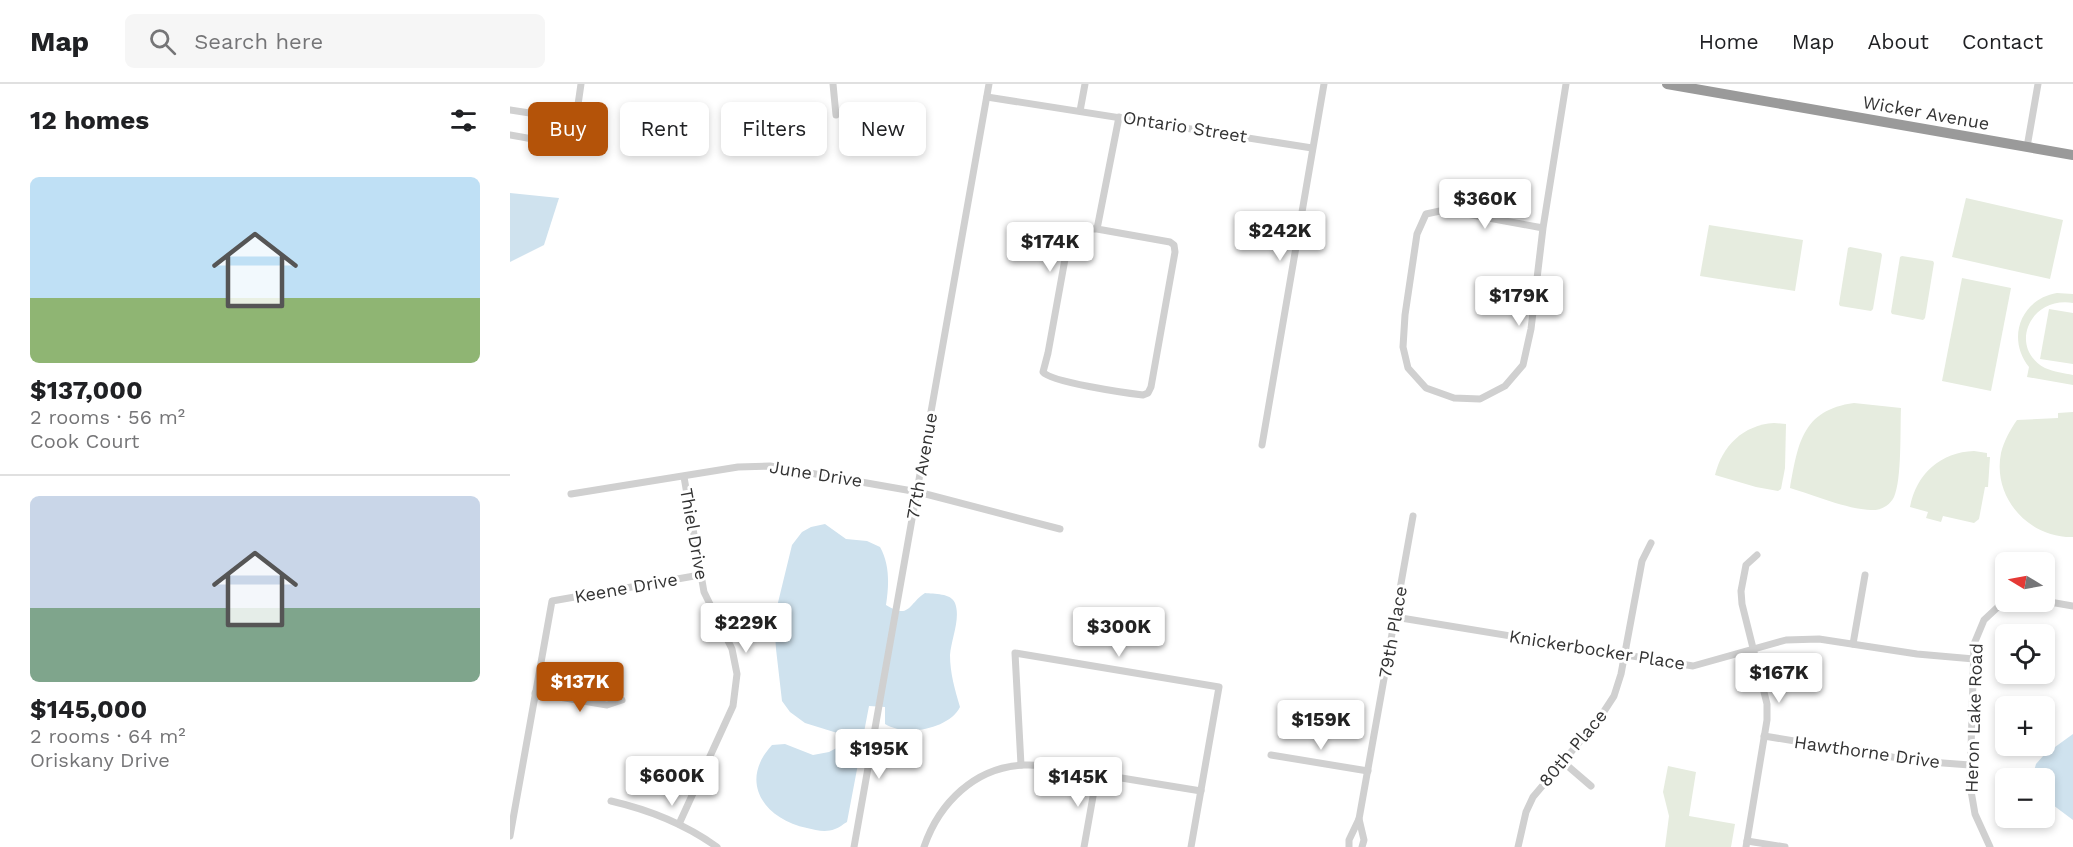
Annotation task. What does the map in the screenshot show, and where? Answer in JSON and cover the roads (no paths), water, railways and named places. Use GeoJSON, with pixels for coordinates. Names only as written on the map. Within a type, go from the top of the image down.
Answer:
{"type":"FeatureCollection","features":[{"type":"Feature","properties":{"kind":"highway","name":"Wicker Avenue"},"geometry":{"type":"LineString","coordinates":[[1666,84],[2073,155]]}},
{"type":"Feature","properties":{"kind":"street"},"geometry":{"type":"LineString","coordinates":[[578,102],[581,84]]}},
{"type":"Feature","properties":{"kind":"street"},"geometry":{"type":"LineString","coordinates":[[833,84],[836,115]]}},
{"type":"Feature","properties":{"kind":"street","name":"77th Avenue"},"geometry":{"type":"LineString","coordinates":[[854,847],[989,84]]}},
{"type":"Feature","properties":{"kind":"street"},"geometry":{"type":"LineString","coordinates":[[1080,111],[1085,84]]}},
{"type":"Feature","properties":{"kind":"street"},"geometry":{"type":"LineString","coordinates":[[1262,445],[1324,84]]}},
{"type":"Feature","properties":{"kind":"street"},"geometry":{"type":"LineString","coordinates":[[1543,228],[1456,212],[1440,211],[1426,214],[1417,234],[1404,315],[1403,347],[1408,368],[1426,388],[1454,399],[1480,399],[1505,386],[1523,365],[1531,329],[1543,228],[1566,84]]}},
{"type":"Feature","properties":{"kind":"street"},"geometry":{"type":"LineString","coordinates":[[2027,147],[2038,84]]}},
{"type":"Feature","properties":{"kind":"street","name":"Ontario Street"},"geometry":{"type":"LineString","coordinates":[[987,97],[1312,148]]}},
{"type":"Feature","properties":{"kind":"street"},"geometry":{"type":"LineString","coordinates":[[510,110],[528,113]]}},
{"type":"Feature","properties":{"kind":"street"},"geometry":{"type":"LineString","coordinates":[[1097,229],[1119,117]]}},
{"type":"Feature","properties":{"kind":"street"},"geometry":{"type":"LineString","coordinates":[[510,135],[528,138]]}},
{"type":"Feature","properties":{"kind":"street"},"geometry":{"type":"LineString","coordinates":[[1097,229],[1170,242],[1175,252],[1151,387],[1148,393],[1143,395],[1061,380],[1047,376],[1043,372],[1067,248],[1077,232],[1097,229]]}},
{"type":"Feature","properties":{"kind":"street","name":"June Drive"},"geometry":{"type":"LineString","coordinates":[[571,494],[738,467],[771,466],[918,492],[1060,529]]}},
{"type":"Feature","properties":{"kind":"street","name":"Thiel Drive"},"geometry":{"type":"LineString","coordinates":[[679,824],[733,706],[737,674],[732,649],[704,592],[684,477]]}},
{"type":"Feature","properties":{"kind":"street","name":"79th Place"},"geometry":{"type":"LineString","coordinates":[[1349,847],[1349,840],[1359,819],[1413,516]]}},
{"type":"Feature","properties":{"kind":"street","name":"80th Place"},"geometry":{"type":"LineString","coordinates":[[1518,847],[1526,812],[1533,797],[1599,719],[1614,696],[1642,561],[1651,543]]}},
{"type":"Feature","properties":{"kind":"street"},"geometry":{"type":"LineString","coordinates":[[1757,555],[1746,565],[1741,591],[1744,617],[1766,697],[1767,720],[1746,844],[1785,847]]}},
{"type":"Feature","properties":{"kind":"street","name":"Keene Drive"},"geometry":{"type":"LineString","coordinates":[[535,693],[552,601],[700,575]]}},
{"type":"Feature","properties":{"kind":"street"},"geometry":{"type":"LineString","coordinates":[[1853,644],[1865,575]]}},
{"type":"Feature","properties":{"kind":"street"},"geometry":{"type":"LineString","coordinates":[[2055,603],[2073,606]]}},
{"type":"Feature","properties":{"kind":"street","name":"Heron Lake Road"},"geometry":{"type":"LineString","coordinates":[[1990,847],[1980,827],[1972,801],[1970,765],[1976,635],[1984,620],[1995,610]]}},
{"type":"Feature","properties":{"kind":"street","name":"Knickerbocker Place"},"geometry":{"type":"LineString","coordinates":[[1395,617],[1693,666],[1786,640],[1803,639],[1819,639],[1935,657],[1974,659]]}},
{"type":"Feature","properties":{"kind":"street"},"geometry":{"type":"LineString","coordinates":[[1021,765],[1016,653],[1220,687],[1191,847]]}},
{"type":"Feature","properties":{"kind":"street"},"geometry":{"type":"LineString","coordinates":[[510,836],[535,693],[608,705],[622,700]]}},
{"type":"Feature","properties":{"kind":"street","name":"Hawthorne Drive"},"geometry":{"type":"LineString","coordinates":[[1764,736],[1916,761],[1970,765]]}},
{"type":"Feature","properties":{"kind":"street"},"geometry":{"type":"LineString","coordinates":[[1271,755],[1368,771]]}},
{"type":"Feature","properties":{"kind":"street"},"geometry":{"type":"LineString","coordinates":[[1562,761],[1591,786]]}},
{"type":"Feature","properties":{"kind":"street"},"geometry":{"type":"LineString","coordinates":[[924,847],[930,829],[942,810],[966,785],[989,772],[1021,765],[1049,766],[1201,791]]}},
{"type":"Feature","properties":{"kind":"street"},"geometry":{"type":"LineString","coordinates":[[1084,847],[1097,774]]}},
{"type":"Feature","properties":{"kind":"street"},"geometry":{"type":"LineString","coordinates":[[611,801],[648,811],[679,824],[717,847]]}},
{"type":"Feature","properties":{"kind":"street","name":"79th Place"},"geometry":{"type":"LineString","coordinates":[[1359,819],[1364,840],[1362,847]]}},
{"type":"Feature","properties":{"kind":"water"},"geometry":{"type":"Polygon","coordinates":[[[510,193],[559,198],[544,245],[510,262],[510,193]]]}},
{"type":"Feature","properties":{"kind":"water"},"geometry":{"type":"Polygon","coordinates":[[[825,524],[846,539],[867,541],[880,547],[886,561],[888,575],[886,605],[904,611],[925,593],[950,597],[953,600],[957,615],[950,662],[960,707],[947,721],[926,729],[904,730],[885,724],[885,707],[869,706],[847,822],[824,831],[792,823],[768,808],[757,785],[757,772],[762,759],[772,745],[785,744],[813,755],[829,752],[842,745],[847,736],[805,723],[790,712],[782,701],[776,649],[774,619],[792,545],[802,532],[825,524]]]}},
{"type":"Feature","properties":{"kind":"water"},"geometry":{"type":"Polygon","coordinates":[[[2073,734],[2073,820],[2055,806],[2055,768],[2035,768],[2043,756],[2055,756],[2055,747],[2073,734]]]}}]}
